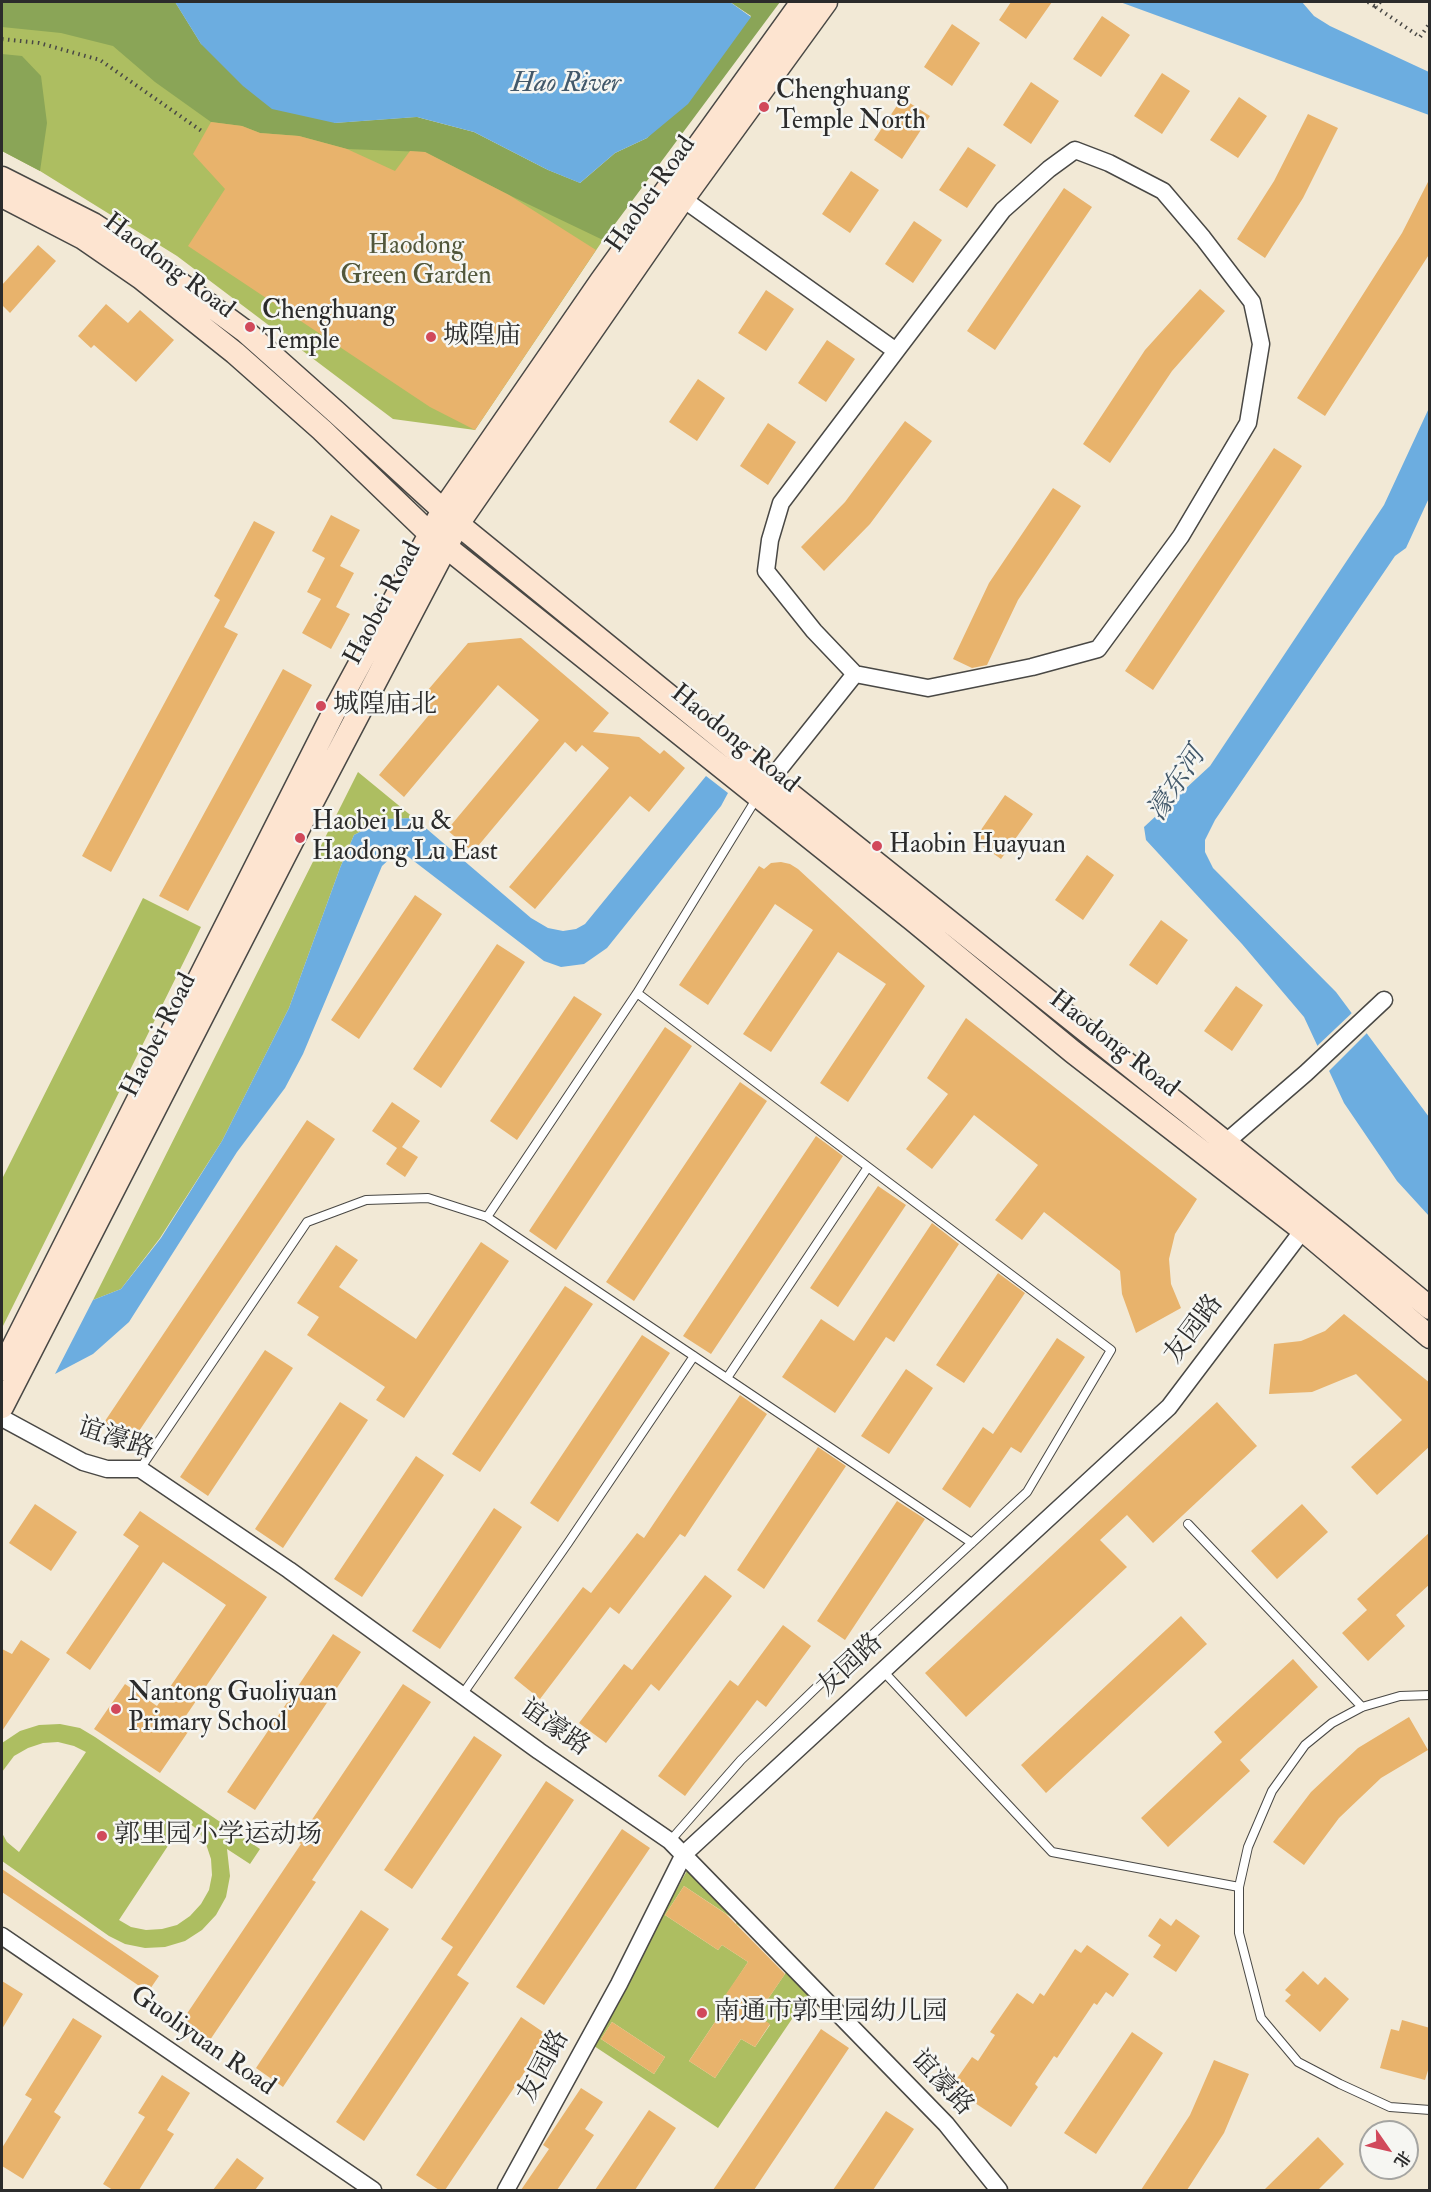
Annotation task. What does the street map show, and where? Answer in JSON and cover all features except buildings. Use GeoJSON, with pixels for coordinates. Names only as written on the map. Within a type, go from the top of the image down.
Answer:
{"type":"FeatureCollection","features":[{"type":"Feature","properties":{"kind":"main road","name":"Haobei Road"},"geometry":{"type":"LineString","coordinates":[[2,1407],[451,517],[601,281],[802,2]]}},
{"type":"Feature","properties":{"kind":"main road","name":"Haobei Road"},"geometry":{"type":"LineString","coordinates":[[451,517],[826,2]]}},
{"type":"Feature","properties":{"kind":"main road","name":"Haodong Road"},"geometry":{"type":"LineString","coordinates":[[2,178],[93,224],[151,262],[246,332],[451,517],[765,788],[913,920],[1073,1052],[1303,1230],[1430,1336]]}},
{"type":"Feature","properties":{"kind":"main road","name":"Haodong Road"},"geometry":{"type":"LineString","coordinates":[[2,196],[83,238],[141,278],[235,353],[322,430],[438,541],[765,788],[1225,1143],[1428,1305]]}},
{"type":"Feature","properties":{"kind":"main road","name":"Haobei Road"},"geometry":{"type":"LineString","coordinates":[[2,1369],[333,714],[438,541]]}},
{"type":"Feature","properties":{"kind":"street"},"geometry":{"type":"LineString","coordinates":[[1075,150],[1109,163],[1162,191],[1203,238],[1252,302],[1261,344],[1248,423],[1181,536],[1098,649],[1032,667],[927,688],[855,674],[814,631],[766,571],[770,540],[781,504],[1003,210],[1049,169],[1075,150]]}},
{"type":"Feature","properties":{"kind":"street"},"geometry":{"type":"LineString","coordinates":[[683,199],[896,351]]}},
{"type":"Feature","properties":{"kind":"street"},"geometry":{"type":"LineString","coordinates":[[765,788],[855,674]]}},
{"type":"Feature","properties":{"kind":"street"},"geometry":{"type":"LineString","coordinates":[[1225,1143],[1306,1073],[1384,1000]]}},
{"type":"Feature","properties":{"kind":"street","name":"友园路"},"geometry":{"type":"LineString","coordinates":[[506,2190],[619,1984],[684,1854],[1169,1407],[1303,1230]]}},
{"type":"Feature","properties":{"kind":"street","name":"谊濠路"},"geometry":{"type":"LineString","coordinates":[[2,1418],[83,1462],[107,1469],[140,1469],[289,1570],[539,1751],[670,1841],[946,2124],[999,2190]]}},
{"type":"Feature","properties":{"kind":"street","name":"Guoliyuan Road"},"geometry":{"type":"LineString","coordinates":[[2,1936],[373,2190]]}},
{"type":"Feature","properties":{"kind":"lane"},"geometry":{"type":"LineString","coordinates":[[487,1217],[637,993],[765,788]]}},
{"type":"Feature","properties":{"kind":"lane"},"geometry":{"type":"LineString","coordinates":[[637,993],[1111,1350],[1027,1492],[741,1760],[670,1841]]}},
{"type":"Feature","properties":{"kind":"lane"},"geometry":{"type":"LineString","coordinates":[[727,1378],[868,1167]]}},
{"type":"Feature","properties":{"kind":"lane"},"geometry":{"type":"LineString","coordinates":[[140,1469],[308,1222],[366,1200],[428,1198],[487,1217],[972,1542]]}},
{"type":"Feature","properties":{"kind":"lane"},"geometry":{"type":"LineString","coordinates":[[462,1695],[694,1356]]}},
{"type":"Feature","properties":{"kind":"lane"},"geometry":{"type":"LineString","coordinates":[[1188,1524],[1362,1707]]}},
{"type":"Feature","properties":{"kind":"lane"},"geometry":{"type":"LineString","coordinates":[[883,1671],[1052,1852],[1239,1887]]}},
{"type":"Feature","properties":{"kind":"lane"},"geometry":{"type":"LineString","coordinates":[[1430,1695],[1400,1696],[1362,1707],[1332,1723],[1305,1745],[1272,1791],[1248,1847],[1239,1887],[1239,1933],[1261,2018],[1298,2062],[1390,2107],[1430,2110]]}},
{"type":"Feature","properties":{"kind":"path"},"geometry":{"type":"LineString","coordinates":[[1368,2],[1420,37],[1430,23]]}},
{"type":"Feature","properties":{"kind":"path"},"geometry":{"type":"LineString","coordinates":[[1376,7],[1380,2]]}},
{"type":"Feature","properties":{"kind":"path"},"geometry":{"type":"LineString","coordinates":[[2,39],[39,43],[100,60],[203,132]]}},
{"type":"Feature","properties":{"kind":"green space","name":"Haodong Green Garden"},"geometry":{"type":"Polygon","coordinates":[[[2,2],[175,2],[201,44],[335,123],[417,117],[580,183],[603,240],[475,430],[393,419],[177,256],[40,171],[2,151],[2,2]]]}},
{"type":"Feature","properties":{"kind":"green space"},"geometry":{"type":"Polygon","coordinates":[[[2,2],[175,2],[201,44],[335,123],[417,117],[474,132],[548,170],[580,183],[615,153],[647,138],[751,16],[730,2],[780,2],[603,240],[425,152],[347,149],[299,136],[260,133],[242,126],[211,122],[155,82],[113,46],[61,33],[2,27],[2,2]]]}},
{"type":"Feature","properties":{"kind":"green space"},"geometry":{"type":"Polygon","coordinates":[[[2,54],[22,56],[41,76],[47,123],[40,171],[2,151],[2,54]]]}},
{"type":"Feature","properties":{"kind":"green space"},"geometry":{"type":"Polygon","coordinates":[[[358,772],[414,818],[385,819],[354,835],[289,1008],[222,1141],[160,1238],[121,1289],[93,1300],[358,772]]]}},
{"type":"Feature","properties":{"kind":"green space"},"geometry":{"type":"Polygon","coordinates":[[[143,898],[201,927],[2,1328],[2,1179],[143,898]]]}},
{"type":"Feature","properties":{"kind":"green space"},"geometry":{"type":"Polygon","coordinates":[[[60,1724],[80,1728],[260,1849],[250,1864],[227,1849],[230,1876],[226,1897],[216,1915],[202,1930],[185,1941],[165,1947],[145,1948],[125,1944],[109,1936],[2,1861],[2,1833],[7,1842],[19,1852],[86,1752],[58,1742],[43,1743],[14,1756],[2,1772],[2,1743],[20,1731],[39,1725],[60,1724]],[[185,1820],[119,1920],[131,1927],[146,1930],[162,1929],[177,1925],[201,1904],[209,1890],[212,1875],[211,1859],[198,1830],[185,1820]]]}},
{"type":"Feature","properties":{"kind":"green space","name":"南通市郭里园幼儿园"},"geometry":{"type":"Polygon","coordinates":[[[694,1858],[813,1988],[718,2128],[591,2044],[694,1858]],[[684,1886],[665,1915],[718,1950],[722,1945],[748,1962],[727,1994],[731,1998],[689,2061],[715,2078],[741,2039],[755,2047],[770,2025],[757,2015],[789,1968],[769,1946],[736,1924],[737,1921],[684,1886]],[[612,2022],[601,2039],[654,2074],[665,2057],[612,2022]]]}},
{"type":"Feature","properties":{"kind":"water","name":"Hao River"},"geometry":{"type":"Polygon","coordinates":[[[175,2],[730,2],[751,17],[688,104],[647,138],[615,153],[580,183],[548,170],[474,132],[417,117],[335,123],[272,109],[243,86],[201,44],[175,2]]]}},
{"type":"Feature","properties":{"kind":"water"},"geometry":{"type":"Polygon","coordinates":[[[1120,2],[1302,2],[1314,16],[1330,26],[1429,72],[1429,115],[1120,2]]]}},
{"type":"Feature","properties":{"kind":"water"},"geometry":{"type":"Polygon","coordinates":[[[1429,408],[1429,498],[1406,548],[1395,556],[1215,820],[1205,840],[1205,852],[1213,868],[1336,992],[1429,1117],[1429,1216],[1397,1181],[1344,1103],[1304,1017],[1242,944],[1146,840],[1144,827],[1210,766],[1384,505],[1429,408]]]}},
{"type":"Feature","properties":{"kind":"water"},"geometry":{"type":"Polygon","coordinates":[[[706,776],[728,793],[721,806],[607,948],[584,964],[561,967],[544,961],[406,855],[394,855],[382,866],[303,1054],[285,1088],[237,1152],[129,1322],[93,1354],[55,1374],[93,1300],[121,1289],[161,1238],[222,1141],[289,1008],[354,835],[385,819],[414,818],[531,918],[548,928],[563,931],[576,929],[585,924],[706,776]]]}},
{"type":"Feature","properties":{"kind":"pier"},"geometry":{"type":"Polygon","coordinates":[[[1354,1011],[1369,1031],[1327,1073],[1315,1048],[1354,1011]]]}},
{"type":"Feature","properties":{"kind":"place","name":"Chenghuang Temple North"},"geometry":{"type":"Point","coordinates":[764,107]}},
{"type":"Feature","properties":{"kind":"place","name":"Chenghuang Temple"},"geometry":{"type":"Point","coordinates":[250,327]}},
{"type":"Feature","properties":{"kind":"place","name":"城隍庙"},"geometry":{"type":"Point","coordinates":[431,337]}},
{"type":"Feature","properties":{"kind":"place","name":"城隍庙北"},"geometry":{"type":"Point","coordinates":[321,706]}},
{"type":"Feature","properties":{"kind":"place","name":"Haobei Lu & Haodong Lu East"},"geometry":{"type":"Point","coordinates":[300,838]}},
{"type":"Feature","properties":{"kind":"place","name":"Haobin Huayuan"},"geometry":{"type":"Point","coordinates":[877,846]}},
{"type":"Feature","properties":{"kind":"place","name":"Nantong Guoliyuan Primary School"},"geometry":{"type":"Point","coordinates":[116,1709]}},
{"type":"Feature","properties":{"kind":"place","name":"郭里园小学运动场"},"geometry":{"type":"Point","coordinates":[102,1836]}},
{"type":"Feature","properties":{"kind":"place","name":"南通市郭里园幼儿园"},"geometry":{"type":"Point","coordinates":[702,2013]}},
{"type":"Feature","properties":{"kind":"water label","name":"濠东河"},"geometry":{"type":"Point","coordinates":[1178,785]}}]}
